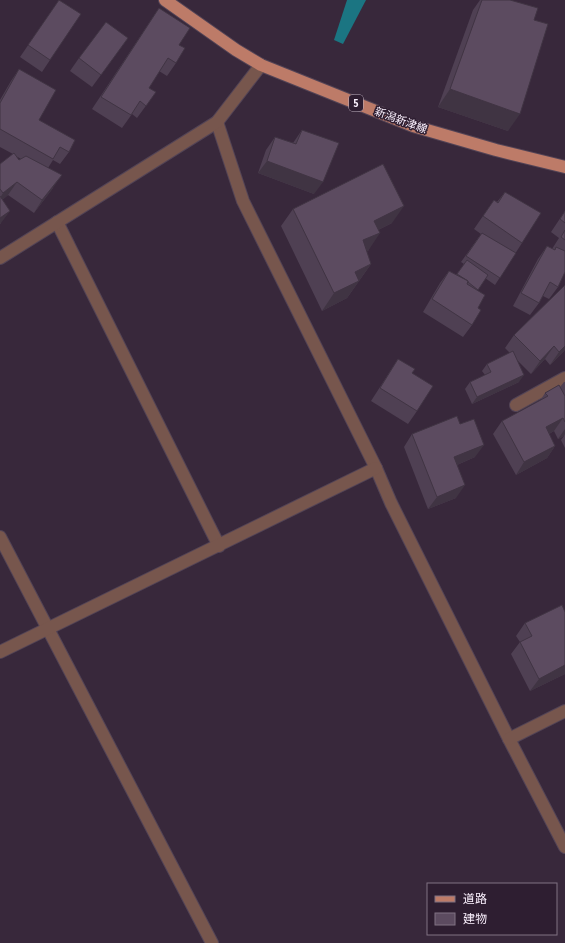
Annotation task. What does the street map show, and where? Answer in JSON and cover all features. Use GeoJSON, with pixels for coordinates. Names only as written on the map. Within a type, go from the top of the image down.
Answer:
{"type":"FeatureCollection","features":[{"type":"Feature","properties":{"kind":"main road","name":"新潟新津線"},"geometry":{"type":"LineString","coordinates":[[165,0],[236,50],[261,65],[413,126],[496,150],[565,167]]}},
{"type":"Feature","properties":{"kind":"street"},"geometry":{"type":"LineString","coordinates":[[0,258],[217,122],[261,65]]}},
{"type":"Feature","properties":{"kind":"street"},"geometry":{"type":"LineString","coordinates":[[217,122],[243,201],[509,740],[565,847]]}},
{"type":"Feature","properties":{"kind":"street"},"geometry":{"type":"LineString","coordinates":[[57,222],[219,546]]}},
{"type":"Feature","properties":{"kind":"street"},"geometry":{"type":"LineString","coordinates":[[516,405],[565,378]]}},
{"type":"Feature","properties":{"kind":"street"},"geometry":{"type":"LineString","coordinates":[[0,652],[376,468]]}},
{"type":"Feature","properties":{"kind":"street"},"geometry":{"type":"LineString","coordinates":[[0,536],[49,627],[212,943]]}},
{"type":"Feature","properties":{"kind":"street"},"geometry":{"type":"LineString","coordinates":[[509,740],[565,711]]}},
{"type":"Feature","properties":{"kind":"water"},"geometry":{"type":"Polygon","coordinates":[[[347,0],[366,0],[343,44],[334,40],[347,0]]]}},
{"type":"Feature","properties":{"kind":"building"},"geometry":{"type":"Polygon","coordinates":[[[59,0],[81,14],[50,60],[28,45],[59,0]]]}},
{"type":"Feature","properties":{"kind":"building"},"geometry":{"type":"Polygon","coordinates":[[[482,0],[510,0],[538,8],[534,20],[548,24],[520,114],[450,89],[482,0]]]}},
{"type":"Feature","properties":{"kind":"building"},"geometry":{"type":"Polygon","coordinates":[[[159,8],[190,28],[179,45],[185,48],[176,63],[168,58],[149,88],[156,92],[146,106],[140,101],[131,115],[101,97],[159,8]]]}},
{"type":"Feature","properties":{"kind":"building"},"geometry":{"type":"Polygon","coordinates":[[[106,22],[128,38],[101,75],[79,58],[106,22]]]}},
{"type":"Feature","properties":{"kind":"building"},"geometry":{"type":"Polygon","coordinates":[[[19,69],[56,90],[39,120],[75,140],[69,152],[60,147],[53,159],[0,129],[0,103],[19,69]]]}},
{"type":"Feature","properties":{"kind":"building"},"geometry":{"type":"Polygon","coordinates":[[[302,130],[339,143],[323,182],[267,161],[275,137],[296,144],[302,130]]]}},
{"type":"Feature","properties":{"kind":"building"},"geometry":{"type":"Polygon","coordinates":[[[14,153],[19,160],[26,156],[62,175],[42,200],[17,182],[3,193],[0,189],[0,164],[14,153]]]}},
{"type":"Feature","properties":{"kind":"building"},"geometry":{"type":"Polygon","coordinates":[[[383,164],[404,206],[374,221],[380,233],[363,240],[371,264],[355,272],[359,281],[334,293],[293,209],[383,164]]]}},
{"type":"Feature","properties":{"kind":"building"},"geometry":{"type":"Polygon","coordinates":[[[505,192],[541,213],[522,243],[483,216],[494,200],[498,203],[505,192]]]}},
{"type":"Feature","properties":{"kind":"building"},"geometry":{"type":"Polygon","coordinates":[[[0,196],[10,211],[0,218],[0,196]]]}},
{"type":"Feature","properties":{"kind":"building"},"geometry":{"type":"Polygon","coordinates":[[[565,211],[565,223],[560,219],[565,211]]]}},
{"type":"Feature","properties":{"kind":"building"},"geometry":{"type":"Polygon","coordinates":[[[565,230],[565,240],[561,237],[565,230]]]}},
{"type":"Feature","properties":{"kind":"building"},"geometry":{"type":"Polygon","coordinates":[[[482,233],[516,253],[500,278],[466,256],[482,233]]]}},
{"type":"Feature","properties":{"kind":"building"},"geometry":{"type":"Polygon","coordinates":[[[547,246],[555,250],[556,247],[565,251],[565,272],[558,287],[550,282],[539,303],[521,293],[547,246]]]}},
{"type":"Feature","properties":{"kind":"building"},"geometry":{"type":"Polygon","coordinates":[[[467,260],[488,275],[478,290],[457,274],[467,260]]]}},
{"type":"Feature","properties":{"kind":"building"},"geometry":{"type":"Polygon","coordinates":[[[449,271],[468,281],[467,284],[485,295],[478,308],[481,310],[472,325],[432,299],[449,271]]]}},
{"type":"Feature","properties":{"kind":"building"},"geometry":{"type":"Polygon","coordinates":[[[565,285],[565,346],[559,352],[554,346],[540,361],[514,335],[565,285]]]}},
{"type":"Feature","properties":{"kind":"building"},"geometry":{"type":"Polygon","coordinates":[[[513,351],[524,375],[477,397],[470,382],[491,372],[487,364],[513,351]]]}},
{"type":"Feature","properties":{"kind":"building"},"geometry":{"type":"Polygon","coordinates":[[[398,359],[415,369],[412,373],[433,386],[417,411],[380,388],[398,359]]]}},
{"type":"Feature","properties":{"kind":"building"},"geometry":{"type":"Polygon","coordinates":[[[559,385],[565,396],[565,422],[563,418],[546,427],[555,446],[524,462],[502,421],[548,396],[545,393],[559,385]]]}},
{"type":"Feature","properties":{"kind":"building"},"geometry":{"type":"Polygon","coordinates":[[[457,416],[460,424],[474,419],[484,445],[454,457],[465,485],[437,497],[412,434],[457,416]]]}},
{"type":"Feature","properties":{"kind":"building"},"geometry":{"type":"Polygon","coordinates":[[[562,605],[565,612],[565,665],[539,679],[520,642],[532,636],[525,623],[562,605]]]}}]}
